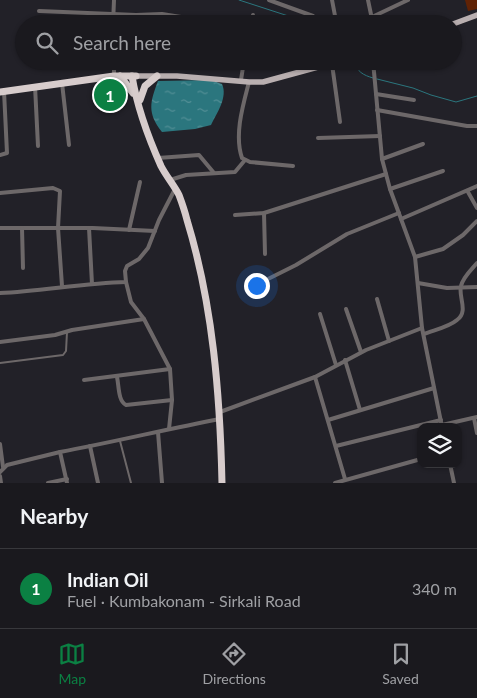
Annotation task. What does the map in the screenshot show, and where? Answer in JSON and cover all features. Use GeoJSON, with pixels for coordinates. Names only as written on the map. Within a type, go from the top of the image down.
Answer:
{"type":"FeatureCollection","features":[{"type":"Feature","properties":{"kind":"highway"},"geometry":{"type":"LineString","coordinates":[[117,76],[128,85],[138,99]]}},
{"type":"Feature","properties":{"kind":"highway"},"geometry":{"type":"LineString","coordinates":[[2,91],[117,76],[134,76],[139,111],[158,158],[175,189],[188,221],[214,351],[220,416],[222,483]]}},
{"type":"Feature","properties":{"kind":"highway"},"geometry":{"type":"LineString","coordinates":[[138,99],[145,86],[157,76]]}},
{"type":"Feature","properties":{"kind":"main road"},"geometry":{"type":"LineString","coordinates":[[462,21],[477,15]]}},
{"type":"Feature","properties":{"kind":"main road"},"geometry":{"type":"LineString","coordinates":[[134,76],[240,80],[249,82],[275,79],[309,70]]}},
{"type":"Feature","properties":{"kind":"street"},"geometry":{"type":"LineString","coordinates":[[113,14],[114,0]]}},
{"type":"Feature","properties":{"kind":"street"},"geometry":{"type":"LineString","coordinates":[[269,0],[310,15]]}},
{"type":"Feature","properties":{"kind":"street"},"geometry":{"type":"LineString","coordinates":[[332,0],[335,15]]}},
{"type":"Feature","properties":{"kind":"street"},"geometry":{"type":"LineString","coordinates":[[368,0],[372,15]]}},
{"type":"Feature","properties":{"kind":"street"},"geometry":{"type":"LineString","coordinates":[[376,15],[405,0]]}},
{"type":"Feature","properties":{"kind":"street"},"geometry":{"type":"LineString","coordinates":[[39,11],[168,15]]}},
{"type":"Feature","properties":{"kind":"street"},"geometry":{"type":"LineString","coordinates":[[116,70],[117,76]]}},
{"type":"Feature","properties":{"kind":"street"},"geometry":{"type":"LineString","coordinates":[[240,80],[242,70]]}},
{"type":"Feature","properties":{"kind":"street"},"geometry":{"type":"LineString","coordinates":[[333,70],[340,122]]}},
{"type":"Feature","properties":{"kind":"street"},"geometry":{"type":"LineString","coordinates":[[374,70],[382,159],[398,213],[415,257],[422,328],[442,423]]}},
{"type":"Feature","properties":{"kind":"street"},"geometry":{"type":"LineString","coordinates":[[249,82],[242,113],[240,134],[242,158],[245,160],[293,166]]}},
{"type":"Feature","properties":{"kind":"street"},"geometry":{"type":"LineString","coordinates":[[62,83],[69,145]]}},
{"type":"Feature","properties":{"kind":"street"},"geometry":{"type":"LineString","coordinates":[[35,86],[38,146]]}},
{"type":"Feature","properties":{"kind":"street"},"geometry":{"type":"LineString","coordinates":[[0,155],[7,153],[2,91]]}},
{"type":"Feature","properties":{"kind":"street"},"geometry":{"type":"LineString","coordinates":[[376,94],[414,100]]}},
{"type":"Feature","properties":{"kind":"street"},"geometry":{"type":"LineString","coordinates":[[378,110],[467,126],[477,126]]}},
{"type":"Feature","properties":{"kind":"street"},"geometry":{"type":"LineString","coordinates":[[318,138],[380,136]]}},
{"type":"Feature","properties":{"kind":"street"},"geometry":{"type":"LineString","coordinates":[[382,159],[423,144]]}},
{"type":"Feature","properties":{"kind":"street"},"geometry":{"type":"LineString","coordinates":[[158,158],[199,155],[214,173]]}},
{"type":"Feature","properties":{"kind":"street"},"geometry":{"type":"LineString","coordinates":[[170,180],[186,175],[234,172],[245,160]]}},
{"type":"Feature","properties":{"kind":"street"},"geometry":{"type":"LineString","coordinates":[[390,189],[443,171]]}},
{"type":"Feature","properties":{"kind":"street"},"geometry":{"type":"LineString","coordinates":[[236,215],[264,213],[386,174]]}},
{"type":"Feature","properties":{"kind":"street"},"geometry":{"type":"LineString","coordinates":[[129,230],[140,182]]}},
{"type":"Feature","properties":{"kind":"street"},"geometry":{"type":"LineString","coordinates":[[401,218],[468,192],[477,186]]}},
{"type":"Feature","properties":{"kind":"street"},"geometry":{"type":"LineString","coordinates":[[0,193],[57,189],[60,191],[58,228],[62,286]]}},
{"type":"Feature","properties":{"kind":"street"},"geometry":{"type":"LineString","coordinates":[[170,429],[172,400],[170,369],[144,319],[131,302],[125,271],[127,266],[145,254],[175,189]]}},
{"type":"Feature","properties":{"kind":"street"},"geometry":{"type":"LineString","coordinates":[[468,192],[477,208]]}},
{"type":"Feature","properties":{"kind":"street"},"geometry":{"type":"LineString","coordinates":[[264,213],[265,254]]}},
{"type":"Feature","properties":{"kind":"street"},"geometry":{"type":"LineString","coordinates":[[266,280],[296,266],[347,234],[398,213]]}},
{"type":"Feature","properties":{"kind":"street"},"geometry":{"type":"LineString","coordinates":[[415,257],[444,249],[463,235],[477,221]]}},
{"type":"Feature","properties":{"kind":"street"},"geometry":{"type":"LineString","coordinates":[[0,228],[89,228],[154,231]]}},
{"type":"Feature","properties":{"kind":"street"},"geometry":{"type":"LineString","coordinates":[[22,228],[23,268]]}},
{"type":"Feature","properties":{"kind":"street"},"geometry":{"type":"LineString","coordinates":[[89,228],[92,284]]}},
{"type":"Feature","properties":{"kind":"street"},"geometry":{"type":"LineString","coordinates":[[424,334],[456,321],[461,316],[463,310],[460,288],[467,274],[477,263]]}},
{"type":"Feature","properties":{"kind":"street"},"geometry":{"type":"LineString","coordinates":[[0,293],[23,292],[62,286],[126,282]]}},
{"type":"Feature","properties":{"kind":"street"},"geometry":{"type":"LineString","coordinates":[[418,283],[446,288],[477,287]]}},
{"type":"Feature","properties":{"kind":"street"},"geometry":{"type":"LineString","coordinates":[[377,299],[389,342]]}},
{"type":"Feature","properties":{"kind":"street"},"geometry":{"type":"LineString","coordinates":[[346,309],[360,352]]}},
{"type":"Feature","properties":{"kind":"street"},"geometry":{"type":"LineString","coordinates":[[320,314],[336,365]]}},
{"type":"Feature","properties":{"kind":"street"},"geometry":{"type":"LineString","coordinates":[[0,342],[55,335],[144,319]]}},
{"type":"Feature","properties":{"kind":"street"},"geometry":{"type":"LineString","coordinates":[[3,467],[60,452],[120,441],[220,416],[315,378],[360,352],[422,328]]}},
{"type":"Feature","properties":{"kind":"street"},"geometry":{"type":"LineString","coordinates":[[345,360],[360,410]]}},
{"type":"Feature","properties":{"kind":"street"},"geometry":{"type":"LineString","coordinates":[[84,380],[170,369]]}},
{"type":"Feature","properties":{"kind":"street"},"geometry":{"type":"LineString","coordinates":[[118,377],[123,404],[172,400]]}},
{"type":"Feature","properties":{"kind":"street"},"geometry":{"type":"LineString","coordinates":[[315,378],[345,479]]}},
{"type":"Feature","properties":{"kind":"street"},"geometry":{"type":"LineString","coordinates":[[328,420],[434,388]]}},
{"type":"Feature","properties":{"kind":"street"},"geometry":{"type":"LineString","coordinates":[[448,423],[475,418],[477,433]]}},
{"type":"Feature","properties":{"kind":"street"},"geometry":{"type":"LineString","coordinates":[[336,446],[417,429]]}},
{"type":"Feature","properties":{"kind":"street"},"geometry":{"type":"LineString","coordinates":[[158,432],[162,483]]}},
{"type":"Feature","properties":{"kind":"street"},"geometry":{"type":"LineString","coordinates":[[0,444],[3,467],[0,472]]}},
{"type":"Feature","properties":{"kind":"street"},"geometry":{"type":"LineString","coordinates":[[90,446],[98,483]]}},
{"type":"Feature","properties":{"kind":"street"},"geometry":{"type":"LineString","coordinates":[[48,483],[67,481],[60,452]]}},
{"type":"Feature","properties":{"kind":"street"},"geometry":{"type":"LineString","coordinates":[[335,483],[417,460]]}},
{"type":"Feature","properties":{"kind":"street"},"geometry":{"type":"LineString","coordinates":[[451,468],[454,483]]}},
{"type":"Feature","properties":{"kind":"street"},"geometry":{"type":"LineString","coordinates":[[0,476],[1,483]]}},
{"type":"Feature","properties":{"kind":"lane"},"geometry":{"type":"LineString","coordinates":[[0,363],[63,355],[66,351],[67,332]]}},
{"type":"Feature","properties":{"kind":"lane"},"geometry":{"type":"LineString","coordinates":[[120,441],[131,483]]}},
{"type":"Feature","properties":{"kind":"water"},"geometry":{"type":"Polygon","coordinates":[[[211,80],[222,84],[224,94],[211,125],[195,129],[162,132],[154,119],[151,107],[158,81],[211,80]]]}},
{"type":"Feature","properties":{"kind":"building"},"geometry":{"type":"Polygon","coordinates":[[[465,0],[477,0],[477,9],[468,11],[465,0]]]}},
{"type":"Feature","properties":{"kind":"waterway"},"geometry":{"type":"LineString","coordinates":[[239,0],[285,15]]}},
{"type":"Feature","properties":{"kind":"waterway"},"geometry":{"type":"LineString","coordinates":[[359,70],[366,76],[373,78]]}},
{"type":"Feature","properties":{"kind":"waterway"},"geometry":{"type":"LineString","coordinates":[[377,79],[456,102],[477,96]]}},
{"type":"Feature","properties":{"kind":"place","name":"Indian Oil"},"geometry":{"type":"Point","coordinates":[110,95]}}]}
